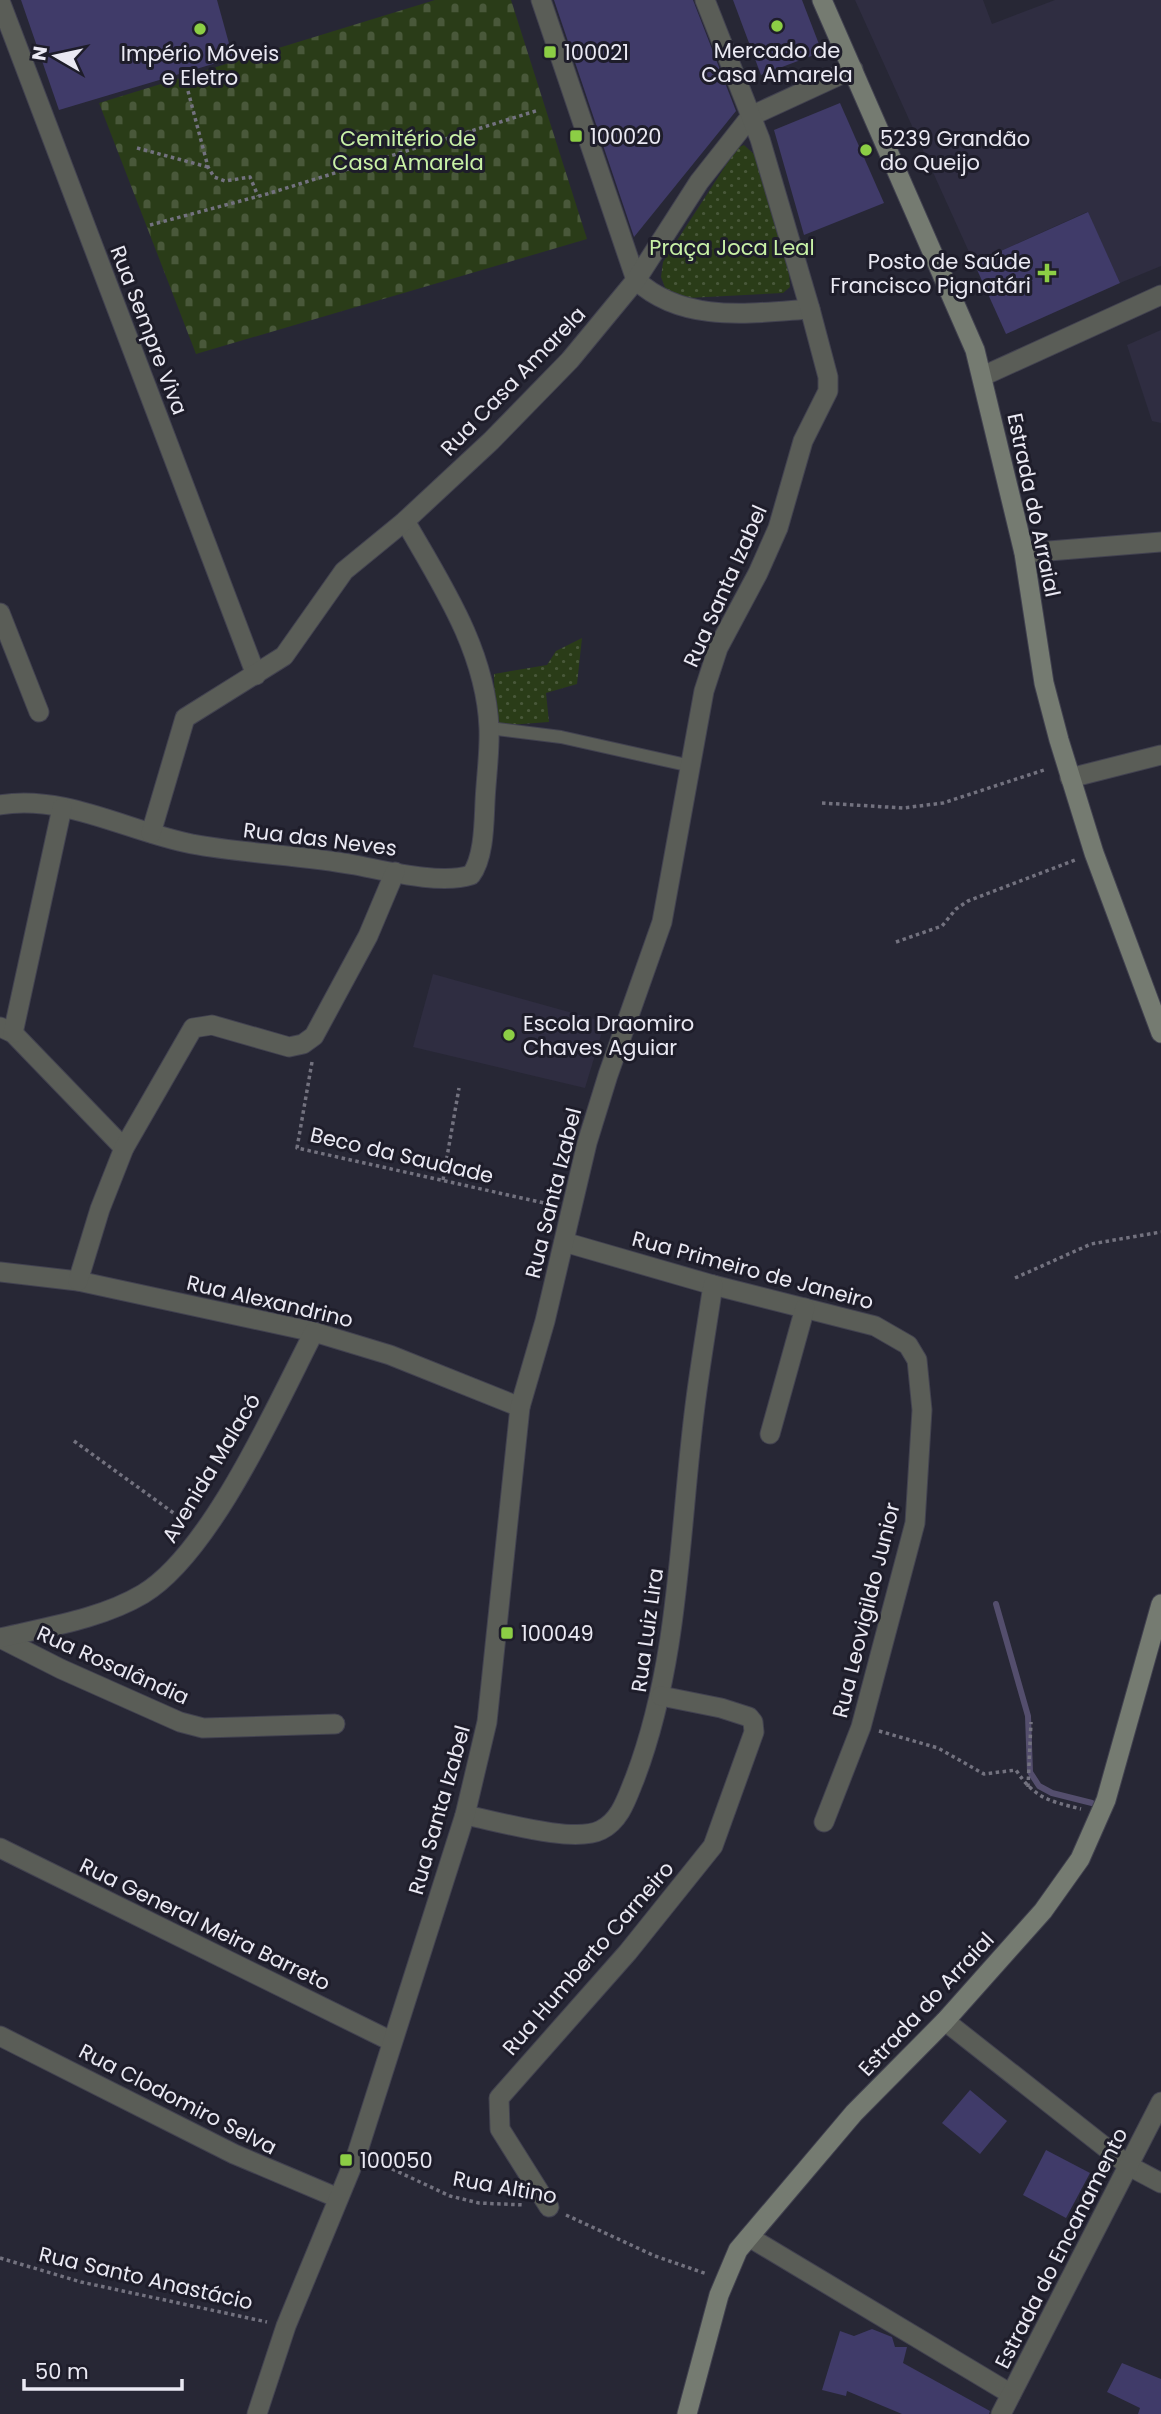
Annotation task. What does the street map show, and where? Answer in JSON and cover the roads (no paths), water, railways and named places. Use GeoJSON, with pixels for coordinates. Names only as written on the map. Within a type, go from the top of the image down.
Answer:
{"type":"FeatureCollection","features":[{"type":"Feature","properties":{"kind":"main road","name":"Estrada do Arraial"},"geometry":{"type":"LineString","coordinates":[[822,0],[975,350],[1024,553],[1045,683],[1068,770],[1094,853],[1161,1033]]}},
{"type":"Feature","properties":{"kind":"main road","name":"Estrada do Arraial"},"geometry":{"type":"LineString","coordinates":[[687,2414],[726,2280],[738,2250],[854,2113],[945,2021],[1043,1912],[1080,1859],[1100,1814],[1161,1604]]}},
{"type":"Feature","properties":{"kind":"street"},"geometry":{"type":"LineString","coordinates":[[541,0],[636,280],[659,297],[707,312],[741,314],[810,309]]}},
{"type":"Feature","properties":{"kind":"street","name":"Rua Santa Izabel"},"geometry":{"type":"LineString","coordinates":[[257,2414],[286,2326],[357,2154],[465,1815],[489,1709],[515,1432],[520,1407],[587,1143],[662,922],[704,691],[718,648],[770,547],[803,441],[828,391],[828,377],[810,309],[751,116],[705,0]]}},
{"type":"Feature","properties":{"kind":"street","name":"Rua Sempre Viva"},"geometry":{"type":"LineString","coordinates":[[0,1],[256,675]]}},
{"type":"Feature","properties":{"kind":"street","name":"Rua Casa Amarela"},"geometry":{"type":"LineString","coordinates":[[256,675],[284,656],[344,571],[405,522],[491,441],[570,360],[636,280],[699,182],[751,116],[853,69]]}},
{"type":"Feature","properties":{"kind":"street"},"geometry":{"type":"LineString","coordinates":[[983,376],[1161,295]]}},
{"type":"Feature","properties":{"kind":"street"},"geometry":{"type":"LineString","coordinates":[[405,522],[449,597],[472,648],[481,675],[489,728]]}},
{"type":"Feature","properties":{"kind":"street"},"geometry":{"type":"LineString","coordinates":[[1024,553],[1161,542]]}},
{"type":"Feature","properties":{"kind":"street"},"geometry":{"type":"LineString","coordinates":[[0,613],[39,712]]}},
{"type":"Feature","properties":{"kind":"street"},"geometry":{"type":"LineString","coordinates":[[151,833],[185,718],[256,675]]}},
{"type":"Feature","properties":{"kind":"street","name":"Rua das Neves"},"geometry":{"type":"LineString","coordinates":[[0,805],[62,808],[151,833],[242,853],[335,861],[395,872],[460,878],[471,875],[478,864],[485,812],[489,728]]}},
{"type":"Feature","properties":{"kind":"street"},"geometry":{"type":"LineString","coordinates":[[1068,770],[1161,755]]}},
{"type":"Feature","properties":{"kind":"street"},"geometry":{"type":"LineString","coordinates":[[62,808],[6,1030],[124,1148]]}},
{"type":"Feature","properties":{"kind":"street"},"geometry":{"type":"LineString","coordinates":[[78,1281],[100,1209],[124,1148],[193,1028],[212,1026],[289,1046],[303,1044],[317,1032],[368,936],[395,872]]}},
{"type":"Feature","properties":{"kind":"street","name":"Rua Primeiro de Janeiro"},"geometry":{"type":"LineString","coordinates":[[564,1242],[713,1285],[874,1326],[908,1345],[917,1360]]}},
{"type":"Feature","properties":{"kind":"street","name":"Rua Alexandrino"},"geometry":{"type":"LineString","coordinates":[[0,1272],[78,1281],[314,1332],[390,1355],[520,1407]]}},
{"type":"Feature","properties":{"kind":"street","name":"Rua Luiz Lira"},"geometry":{"type":"LineString","coordinates":[[465,1815],[577,1835],[602,1830],[614,1821],[625,1803],[652,1733],[662,1696],[681,1558],[695,1406],[713,1285]]}},
{"type":"Feature","properties":{"kind":"street"},"geometry":{"type":"LineString","coordinates":[[771,1434],[805,1308]]}},
{"type":"Feature","properties":{"kind":"street","name":"Avenida Malacó"},"geometry":{"type":"LineString","coordinates":[[0,1638],[104,1612],[142,1594],[173,1572],[202,1534],[248,1459],[314,1332]]}},
{"type":"Feature","properties":{"kind":"street","name":"Rua Leovigildo Junior"},"geometry":{"type":"LineString","coordinates":[[824,1822],[860,1727],[915,1523],[922,1410],[917,1360]]}},
{"type":"Feature","properties":{"kind":"street","name":"Rua Rosalândia"},"geometry":{"type":"LineString","coordinates":[[0,1638],[61,1670],[180,1722],[203,1728],[335,1724]]}},
{"type":"Feature","properties":{"kind":"street","name":"Rua Humberto Carneiro"},"geometry":{"type":"LineString","coordinates":[[549,2207],[500,2129],[499,2098],[527,2063],[628,1952],[713,1846],[754,1732],[752,1722],[738,1713],[662,1696]]}},
{"type":"Feature","properties":{"kind":"street","name":"Rua General Meira Barreto"},"geometry":{"type":"LineString","coordinates":[[0,1848],[391,2041]]}},
{"type":"Feature","properties":{"kind":"street"},"geometry":{"type":"LineString","coordinates":[[945,2021],[1129,2166],[1161,2183]]}},
{"type":"Feature","properties":{"kind":"street","name":"Rua Clodomiro Selva"},"geometry":{"type":"LineString","coordinates":[[0,2036],[234,2154],[338,2198]]}},
{"type":"Feature","properties":{"kind":"street","name":"Estrada do Encanamento"},"geometry":{"type":"LineString","coordinates":[[1001,2414],[1161,2102]]}},
{"type":"Feature","properties":{"kind":"street"},"geometry":{"type":"LineString","coordinates":[[749,2237],[1011,2394]]}},
{"type":"Feature","properties":{"kind":"lane"},"geometry":{"type":"LineString","coordinates":[[489,728],[561,737],[691,766]]}},
{"type":"Feature","properties":{"kind":"waterway"},"geometry":{"type":"LineString","coordinates":[[996,1604],[1028,1716],[1030,1772],[1039,1786],[1052,1793],[1092,1803]]}},
{"type":"Feature","properties":{"kind":"place","name":"Mercado de Casa Amarela"},"geometry":{"type":"Point","coordinates":[777,26]}},
{"type":"Feature","properties":{"kind":"place","name":"Império Móveis e Eletro"},"geometry":{"type":"Point","coordinates":[200,29]}},
{"type":"Feature","properties":{"kind":"place","name":"100021"},"geometry":{"type":"Point","coordinates":[550,52]}},
{"type":"Feature","properties":{"kind":"place","name":"100020"},"geometry":{"type":"Point","coordinates":[576,136]}},
{"type":"Feature","properties":{"kind":"place","name":"5239 Grandão do Queijo"},"geometry":{"type":"Point","coordinates":[866,150]}},
{"type":"Feature","properties":{"kind":"place","name":"Posto de Saúde Francisco Pignatári"},"geometry":{"type":"Point","coordinates":[1047,273]}},
{"type":"Feature","properties":{"kind":"place","name":"Escola Draomiro Chaves Aguiar"},"geometry":{"type":"Point","coordinates":[509,1035]}},
{"type":"Feature","properties":{"kind":"place","name":"100049"},"geometry":{"type":"Point","coordinates":[507,1633]}},
{"type":"Feature","properties":{"kind":"place","name":"100050"},"geometry":{"type":"Point","coordinates":[346,2160]}},
{"type":"Feature","properties":{"kind":"park label","name":"Cemitério de Casa Amarela"},"geometry":{"type":"Point","coordinates":[408,150]}},
{"type":"Feature","properties":{"kind":"park label","name":"Praça Joca Leal"},"geometry":{"type":"Point","coordinates":[732,247]}}]}
